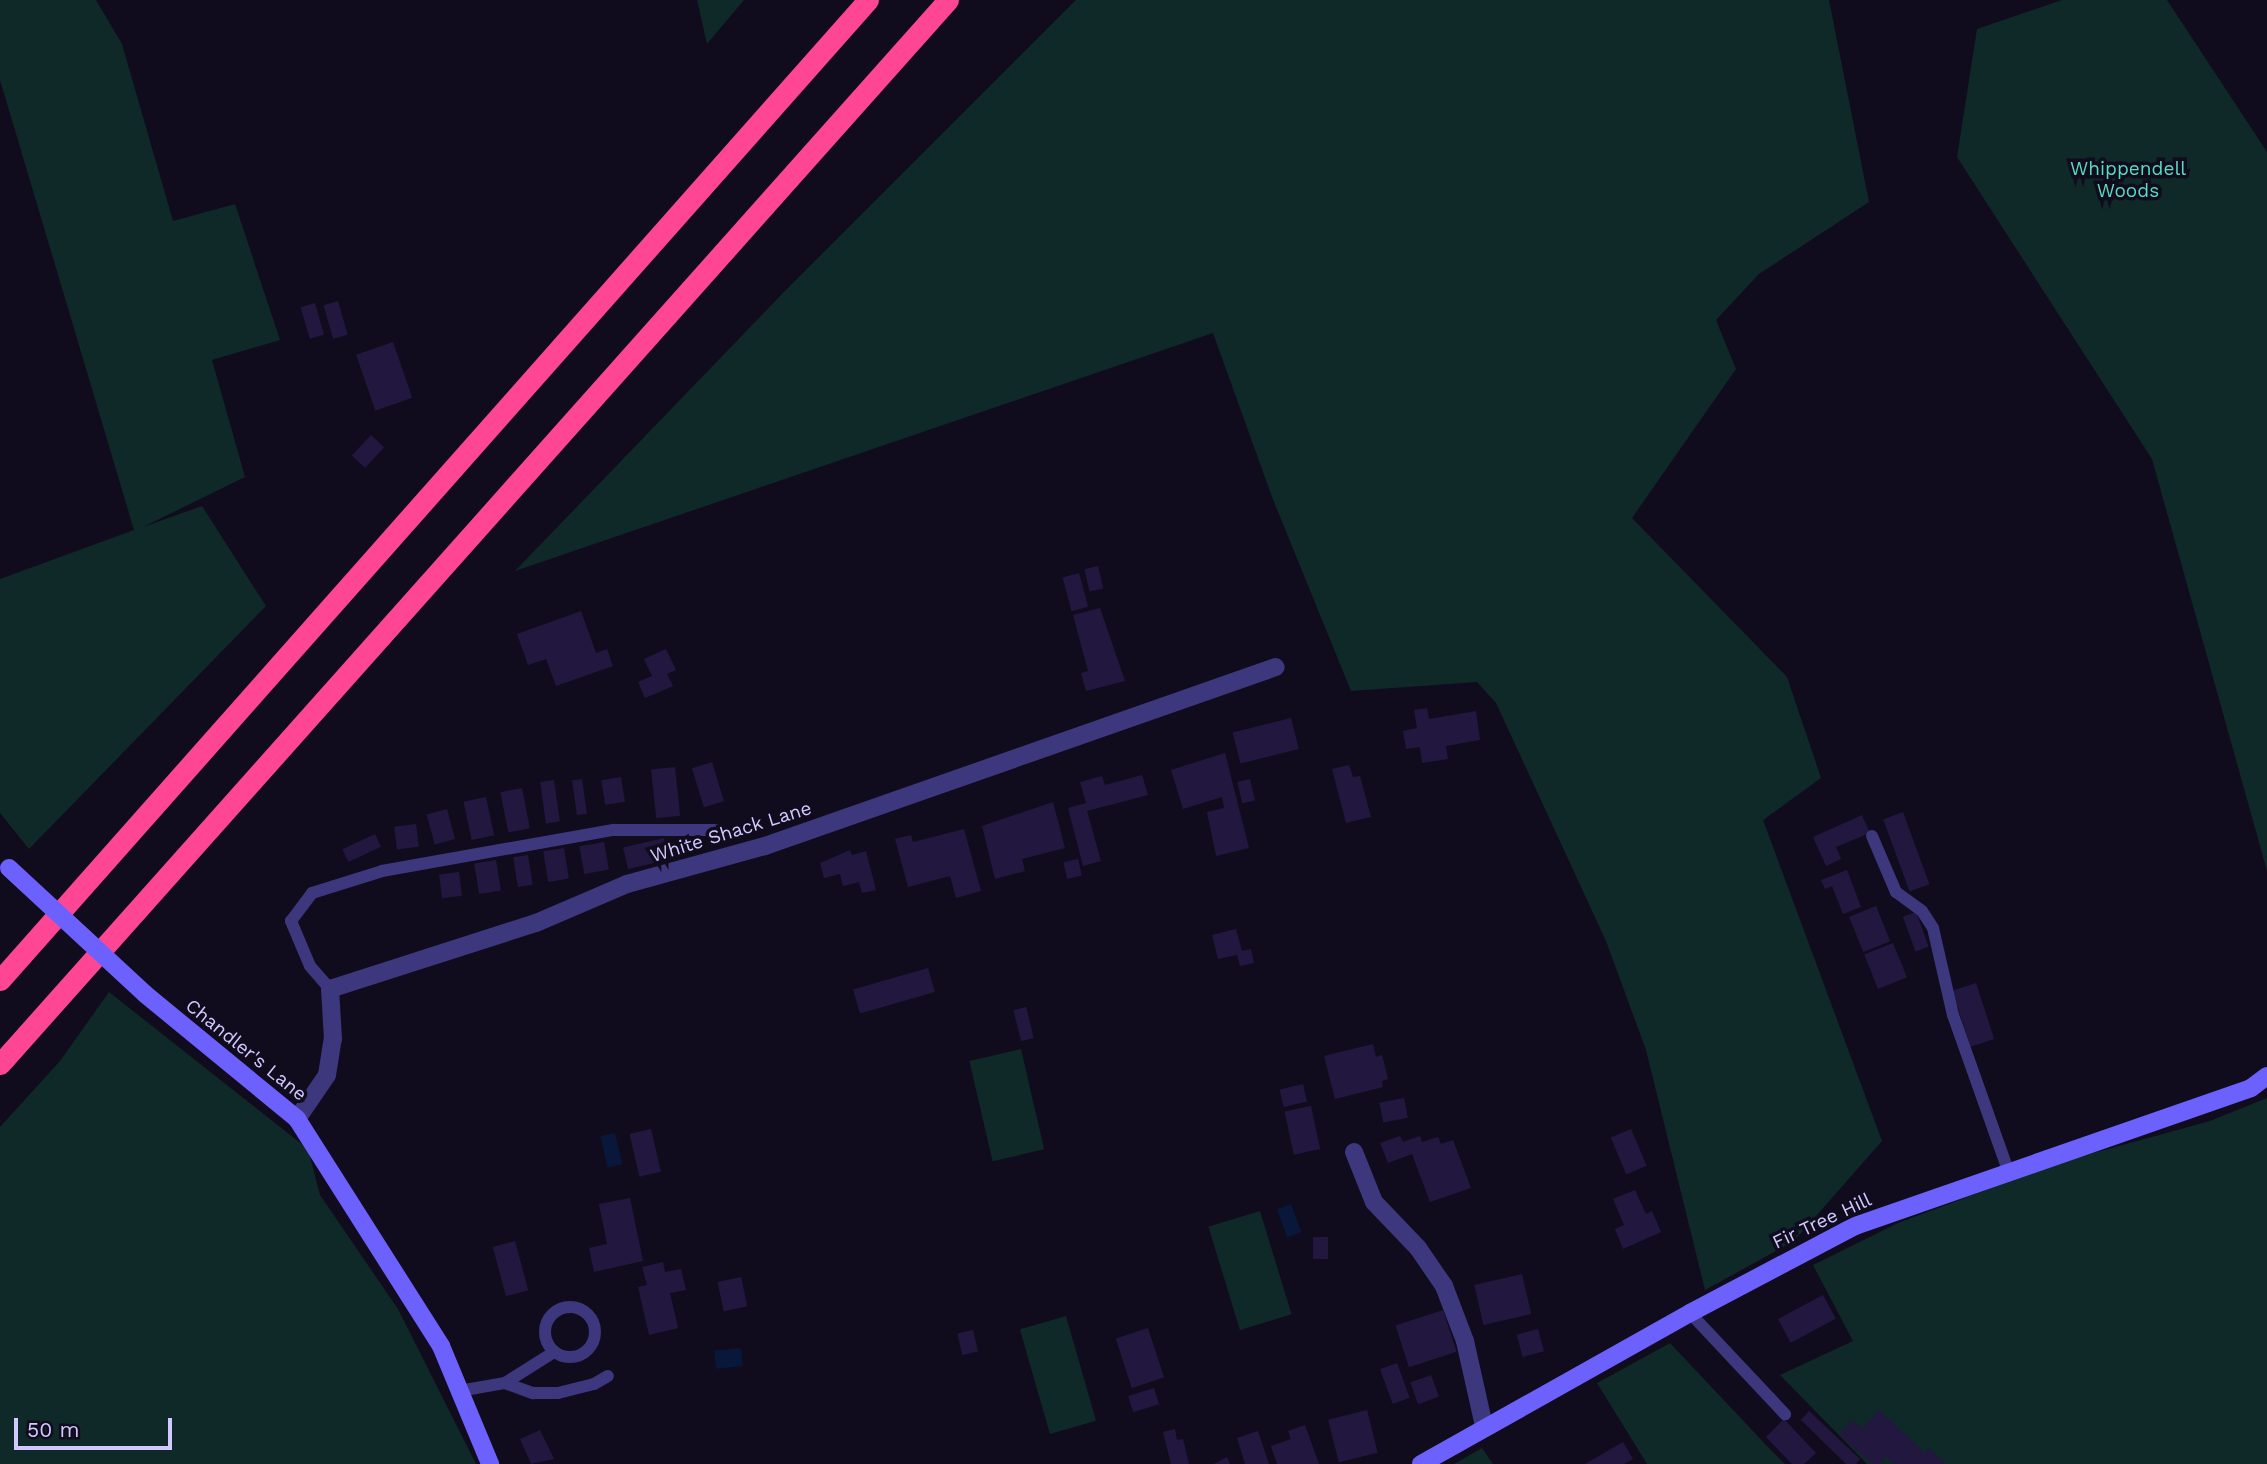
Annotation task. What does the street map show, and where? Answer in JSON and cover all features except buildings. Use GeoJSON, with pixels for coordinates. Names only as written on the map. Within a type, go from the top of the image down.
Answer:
{"type":"FeatureCollection","features":[{"type":"Feature","properties":{"kind":"highway"},"geometry":{"type":"LineString","coordinates":[[0,980],[854,9],[868,0]]}},
{"type":"Feature","properties":{"kind":"highway"},"geometry":{"type":"LineString","coordinates":[[0,1064],[948,0]]}},
{"type":"Feature","properties":{"kind":"street","name":"White Shack Lane"},"geometry":{"type":"LineString","coordinates":[[330,989],[536,923],[627,884],[765,846],[1276,667]]}},
{"type":"Feature","properties":{"kind":"street","name":"Chandler's Lane"},"geometry":{"type":"LineString","coordinates":[[4,864],[145,994],[297,1119],[440,1346],[490,1464]]}},
{"type":"Feature","properties":{"kind":"street"},"geometry":{"type":"LineString","coordinates":[[297,1119],[327,1075],[333,1039],[330,989]]}},
{"type":"Feature","properties":{"kind":"street","name":"Fir Tree Hill"},"geometry":{"type":"LineString","coordinates":[[1421,1464],[1690,1312],[1855,1226],[2251,1088],[2267,1076]]}},
{"type":"Feature","properties":{"kind":"street"},"geometry":{"type":"LineString","coordinates":[[1354,1152],[1374,1202],[1418,1248],[1444,1286],[1465,1341],[1484,1426]]}},
{"type":"Feature","properties":{"kind":"lane"},"geometry":{"type":"LineString","coordinates":[[330,989],[310,966],[291,921],[312,893],[382,872],[613,830],[719,830]]}},
{"type":"Feature","properties":{"kind":"lane"},"geometry":{"type":"LineString","coordinates":[[1872,836],[1896,892],[1922,911],[1933,928],[1953,1015],[2009,1173]]}},
{"type":"Feature","properties":{"kind":"lane"},"geometry":{"type":"LineString","coordinates":[[574,1308],[588,1316],[594,1339],[585,1352],[569,1357],[554,1352],[545,1338],[551,1315],[574,1308]]}},
{"type":"Feature","properties":{"kind":"lane"},"geometry":{"type":"LineString","coordinates":[[1690,1312],[1785,1413]]}},
{"type":"Feature","properties":{"kind":"lane"},"geometry":{"type":"LineString","coordinates":[[459,1391],[505,1383],[554,1352]]}},
{"type":"Feature","properties":{"kind":"lane"},"geometry":{"type":"LineString","coordinates":[[505,1383],[533,1393],[558,1393],[594,1384],[608,1376]]}},
{"type":"Feature","properties":{"kind":"green space"},"geometry":{"type":"Polygon","coordinates":[[[0,0],[96,0],[122,44],[173,221],[235,204],[280,340],[212,360],[245,477],[143,527],[202,506],[266,606],[29,849],[0,813],[0,579],[134,530],[0,80],[0,0]]]}},
{"type":"Feature","properties":{"kind":"green space"},"geometry":{"type":"Polygon","coordinates":[[[697,0],[744,0],[707,44],[697,0]]]}},
{"type":"Feature","properties":{"kind":"green space"},"geometry":{"type":"Polygon","coordinates":[[[1076,0],[1829,0],[1869,202],[1759,274],[1716,320],[1736,369],[1632,518],[1787,677],[1821,778],[1763,820],[1882,1141],[1794,1241],[1705,1290],[1646,1050],[1606,941],[1496,703],[1477,682],[1351,691],[1272,497],[1213,333],[515,571],[782,294],[1076,0]]]}},
{"type":"Feature","properties":{"kind":"green space","name":"Whippendell Woods"},"geometry":{"type":"Polygon","coordinates":[[[2062,0],[2167,0],[2267,152],[2267,871],[2152,459],[1957,157],[1977,29],[2062,0]]]}},
{"type":"Feature","properties":{"kind":"green space"},"geometry":{"type":"Polygon","coordinates":[[[109,992],[308,1149],[320,1195],[398,1309],[476,1464],[0,1464],[0,1127],[60,1061],[109,992]]]}},
{"type":"Feature","properties":{"kind":"green space"},"geometry":{"type":"Polygon","coordinates":[[[1021,1049],[1044,1149],[993,1161],[969,1061],[1021,1049]]]}},
{"type":"Feature","properties":{"kind":"green space"},"geometry":{"type":"Polygon","coordinates":[[[2267,1098],[2267,1464],[1867,1464],[1780,1375],[1853,1341],[1813,1265],[1898,1223],[2064,1161],[2210,1121],[2267,1098]]]}},
{"type":"Feature","properties":{"kind":"green space"},"geometry":{"type":"Polygon","coordinates":[[[1260,1211],[1292,1314],[1240,1330],[1208,1227],[1260,1211]]]}},
{"type":"Feature","properties":{"kind":"green space"},"geometry":{"type":"Polygon","coordinates":[[[1066,1316],[1096,1421],[1050,1434],[1020,1329],[1066,1316]]]}},
{"type":"Feature","properties":{"kind":"green space"},"geometry":{"type":"Polygon","coordinates":[[[1670,1343],[1785,1464],[1647,1464],[1597,1383],[1670,1343]]]}},
{"type":"Feature","properties":{"kind":"green space"},"geometry":{"type":"Polygon","coordinates":[[[1482,1448],[1493,1464],[1454,1464],[1482,1448]]]}},
{"type":"Feature","properties":{"kind":"water"},"geometry":{"type":"Polygon","coordinates":[[[615,1133],[622,1164],[608,1168],[600,1136],[615,1133]]]}},
{"type":"Feature","properties":{"kind":"water"},"geometry":{"type":"Polygon","coordinates":[[[1291,1204],[1301,1232],[1287,1237],[1277,1209],[1291,1204]]]}},
{"type":"Feature","properties":{"kind":"water"},"geometry":{"type":"Polygon","coordinates":[[[741,1348],[743,1366],[716,1369],[714,1351],[741,1348]]]}}]}
